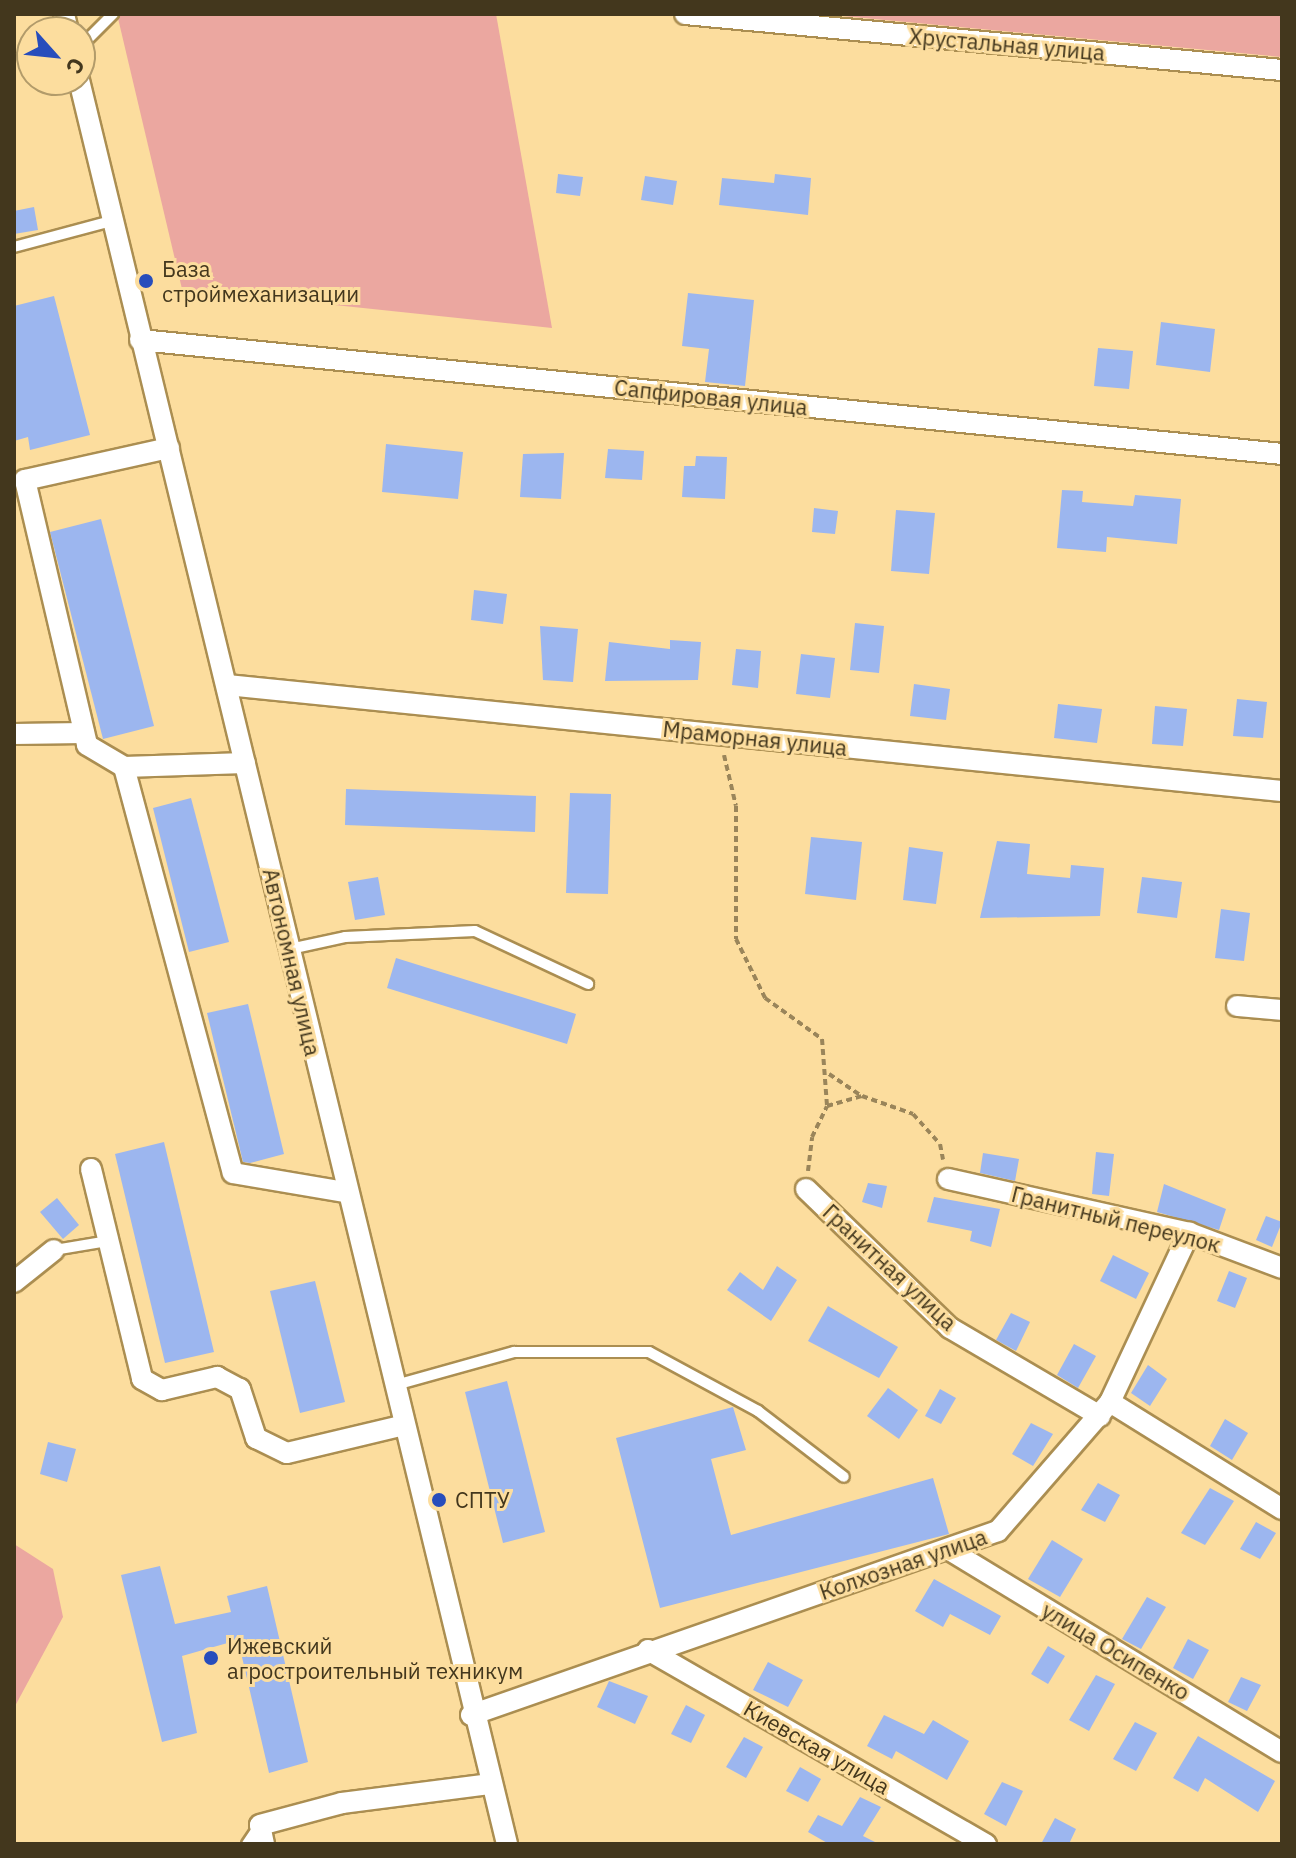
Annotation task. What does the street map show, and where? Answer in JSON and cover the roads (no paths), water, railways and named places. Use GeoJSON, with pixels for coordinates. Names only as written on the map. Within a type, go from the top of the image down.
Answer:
{"type":"FeatureCollection","features":[{"type":"Feature","properties":{"kind":"street","name":"Хрустальная улица"},"geometry":{"type":"LineString","coordinates":[[685,14],[1282,70]]}},
{"type":"Feature","properties":{"kind":"street","name":"Автономная улица"},"geometry":{"type":"LineString","coordinates":[[83,96],[290,949],[390,1387],[471,1715],[507,1844]]}},
{"type":"Feature","properties":{"kind":"street","name":"Сапфировая улица"},"geometry":{"type":"LineString","coordinates":[[140,340],[1282,454]]}},
{"type":"Feature","properties":{"kind":"street"},"geometry":{"type":"LineString","coordinates":[[169,448],[20,481],[87,745],[124,767],[245,763]]}},
{"type":"Feature","properties":{"kind":"street","name":"Мраморная улица"},"geometry":{"type":"LineString","coordinates":[[227,685],[1282,791]]}},
{"type":"Feature","properties":{"kind":"street"},"geometry":{"type":"LineString","coordinates":[[14,734],[84,733]]}},
{"type":"Feature","properties":{"kind":"street"},"geometry":{"type":"LineString","coordinates":[[124,767],[233,1173],[344,1192]]}},
{"type":"Feature","properties":{"kind":"street"},"geometry":{"type":"LineString","coordinates":[[1237,1006],[1282,1010]]}},
{"type":"Feature","properties":{"kind":"street"},"geometry":{"type":"LineString","coordinates":[[91,1169],[142,1379],[162,1390],[217,1377],[229,1383],[240,1389],[256,1438],[287,1453],[400,1426]]}},
{"type":"Feature","properties":{"kind":"street","name":"Гранитный переулок"},"geometry":{"type":"LineString","coordinates":[[948,1179],[1189,1233],[1282,1268]]}},
{"type":"Feature","properties":{"kind":"street","name":"Гранитная улица"},"geometry":{"type":"LineString","coordinates":[[806,1189],[950,1328],[1105,1409],[1282,1509]]}},
{"type":"Feature","properties":{"kind":"street","name":"Колхозная улица"},"geometry":{"type":"LineString","coordinates":[[471,1715],[648,1650],[951,1551],[998,1531],[1105,1409],[1189,1233]]}},
{"type":"Feature","properties":{"kind":"street"},"geometry":{"type":"LineString","coordinates":[[14,1282],[54,1250]]}},
{"type":"Feature","properties":{"kind":"street","name":"улица Осипенко"},"geometry":{"type":"LineString","coordinates":[[951,1551],[1282,1752]]}},
{"type":"Feature","properties":{"kind":"street","name":"Киевская улица"},"geometry":{"type":"LineString","coordinates":[[648,1650],[986,1844]]}},
{"type":"Feature","properties":{"kind":"street"},"geometry":{"type":"LineString","coordinates":[[262,1834],[342,1803],[491,1784]]}},
{"type":"Feature","properties":{"kind":"lane"},"geometry":{"type":"LineString","coordinates":[[96,31],[113,14]]}},
{"type":"Feature","properties":{"kind":"lane"},"geometry":{"type":"LineString","coordinates":[[14,247],[111,221]]}},
{"type":"Feature","properties":{"kind":"lane"},"geometry":{"type":"LineString","coordinates":[[290,949],[345,937],[475,931],[588,984]]}},
{"type":"Feature","properties":{"kind":"lane"},"geometry":{"type":"LineString","coordinates":[[54,1250],[108,1241]]}},
{"type":"Feature","properties":{"kind":"lane"},"geometry":{"type":"LineString","coordinates":[[390,1387],[514,1352],[649,1352],[758,1411],[844,1477]]}},
{"type":"Feature","properties":{"kind":"lane"},"geometry":{"type":"LineString","coordinates":[[247,1844],[262,1834]]}},
{"type":"Feature","properties":{"kind":"place","name":"База строймеханизации"},"geometry":{"type":"Point","coordinates":[146,281]}},
{"type":"Feature","properties":{"kind":"place","name":"СПТУ"},"geometry":{"type":"Point","coordinates":[439,1500]}},
{"type":"Feature","properties":{"kind":"place","name":"Ижевский агростроительный техникум"},"geometry":{"type":"Point","coordinates":[211,1658]}}]}
